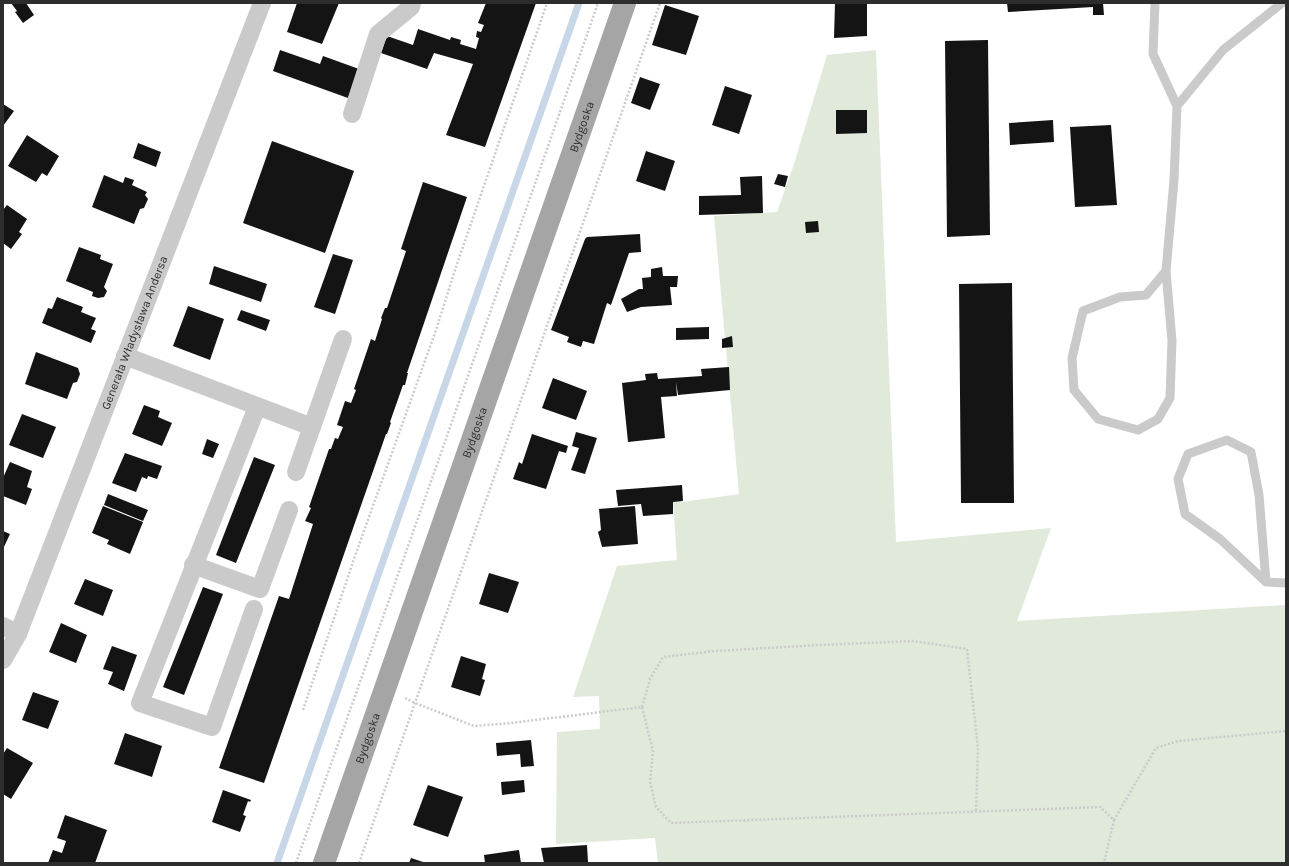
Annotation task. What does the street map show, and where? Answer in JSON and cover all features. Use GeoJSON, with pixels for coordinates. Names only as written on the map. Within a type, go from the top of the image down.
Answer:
{"type":"FeatureCollection","features":[{"type":"Feature","properties":{"kind":"main road","name":"Bydgoska"},"geometry":{"type":"LineString","coordinates":[[324,863],[625,3]]}},
{"type":"Feature","properties":{"kind":"street","name":"Generała Władysława Andersa"},"geometry":{"type":"LineString","coordinates":[[3,660],[10,630],[125,356],[262,3]]}},
{"type":"Feature","properties":{"kind":"street"},"geometry":{"type":"LineString","coordinates":[[352,114],[378,34],[410,7],[412,3]]}},
{"type":"Feature","properties":{"kind":"street"},"geometry":{"type":"LineString","coordinates":[[296,472],[344,339]]}},
{"type":"Feature","properties":{"kind":"street"},"geometry":{"type":"LineString","coordinates":[[125,356],[312,427]]}},
{"type":"Feature","properties":{"kind":"street"},"geometry":{"type":"LineString","coordinates":[[254,609],[212,727],[140,703],[257,407]]}},
{"type":"Feature","properties":{"kind":"street"},"geometry":{"type":"LineString","coordinates":[[194,565],[260,589],[289,510]]}},
{"type":"Feature","properties":{"kind":"lane"},"geometry":{"type":"LineString","coordinates":[[1155,3],[1153,54],[1177,106],[1174,180],[1166,271],[1172,341],[1170,398],[1158,419],[1138,430],[1098,419],[1074,390],[1072,358],[1083,312],[1120,297],[1146,295],[1166,271]]}},
{"type":"Feature","properties":{"kind":"lane"},"geometry":{"type":"LineString","coordinates":[[1177,106],[1222,50],[1282,3]]}},
{"type":"Feature","properties":{"kind":"lane"},"geometry":{"type":"LineString","coordinates":[[1266,582],[1259,495],[1251,452],[1227,440],[1188,454],[1178,479],[1185,514],[1220,539],[1266,582],[1286,583]]}},
{"type":"Feature","properties":{"kind":"path"},"geometry":{"type":"LineString","coordinates":[[303,710],[355,556],[436,330],[458,262],[548,3]]}},
{"type":"Feature","properties":{"kind":"path"},"geometry":{"type":"LineString","coordinates":[[296,863],[598,3]]}},
{"type":"Feature","properties":{"kind":"path"},"geometry":{"type":"LineString","coordinates":[[358,863],[660,3]]}},
{"type":"Feature","properties":{"kind":"path"},"geometry":{"type":"LineString","coordinates":[[976,812],[978,748],[967,649],[913,641],[723,651],[663,657],[650,679],[642,708],[653,751],[650,782],[656,807],[671,823],[976,812],[1100,807],[1114,820]]}},
{"type":"Feature","properties":{"kind":"path"},"geometry":{"type":"LineString","coordinates":[[385,687],[415,703],[474,726],[642,708]]}},
{"type":"Feature","properties":{"kind":"path"},"geometry":{"type":"LineString","coordinates":[[1104,863],[1114,820],[1156,748],[1178,741],[1286,732]]}},
{"type":"Feature","properties":{"kind":"shaded area"},"geometry":{"type":"Polygon","coordinates":[[[876,50],[896,542],[1051,528],[1017,621],[1286,605],[1286,863],[658,863],[655,838],[556,844],[557,732],[600,729],[599,696],[573,697],[617,566],[677,560],[673,500],[682,502],[739,494],[714,216],[777,212],[793,167],[827,55],[876,50]]]}},
{"type":"Feature","properties":{"kind":"building"},"geometry":{"type":"Polygon","coordinates":[[[11,3],[26,3],[34,15],[23,23],[15,12],[17,11],[11,3]]]}},
{"type":"Feature","properties":{"kind":"building"},"geometry":{"type":"Polygon","coordinates":[[[297,3],[339,3],[322,44],[287,32],[297,3]]]}},
{"type":"Feature","properties":{"kind":"building"},"geometry":{"type":"Polygon","coordinates":[[[486,3],[536,3],[485,147],[446,135],[473,64],[434,53],[427,69],[381,53],[387,36],[413,45],[418,29],[450,40],[451,37],[461,40],[460,44],[476,49],[479,38],[476,37],[477,31],[481,32],[484,25],[478,23],[486,3]]]}},
{"type":"Feature","properties":{"kind":"building"},"geometry":{"type":"Polygon","coordinates":[[[835,3],[867,3],[867,36],[834,38],[835,3]]]}},
{"type":"Feature","properties":{"kind":"building"},"geometry":{"type":"Polygon","coordinates":[[[1007,3],[1103,3],[1104,15],[1093,15],[1093,7],[1008,12],[1007,3]]]}},
{"type":"Feature","properties":{"kind":"building"},"geometry":{"type":"Polygon","coordinates":[[[665,5],[699,16],[686,55],[652,45],[665,5]]]}},
{"type":"Feature","properties":{"kind":"building"},"geometry":{"type":"Polygon","coordinates":[[[988,40],[990,235],[947,237],[945,41],[988,40]]]}},
{"type":"Feature","properties":{"kind":"building"},"geometry":{"type":"Polygon","coordinates":[[[280,50],[320,64],[323,56],[359,69],[348,98],[273,71],[280,50]]]}},
{"type":"Feature","properties":{"kind":"building"},"geometry":{"type":"Polygon","coordinates":[[[640,77],[660,84],[650,110],[631,103],[640,77]]]}},
{"type":"Feature","properties":{"kind":"building"},"geometry":{"type":"Polygon","coordinates":[[[725,86],[752,95],[739,134],[712,125],[725,86]]]}},
{"type":"Feature","properties":{"kind":"building"},"geometry":{"type":"Polygon","coordinates":[[[3,104],[14,111],[3,126],[3,104]]]}},
{"type":"Feature","properties":{"kind":"building"},"geometry":{"type":"Polygon","coordinates":[[[836,110],[867,110],[867,133],[836,134],[836,110]]]}},
{"type":"Feature","properties":{"kind":"building"},"geometry":{"type":"Polygon","coordinates":[[[1053,120],[1054,142],[1010,145],[1009,123],[1053,120]]]}},
{"type":"Feature","properties":{"kind":"building"},"geometry":{"type":"Polygon","coordinates":[[[1111,125],[1117,205],[1075,207],[1070,127],[1111,125]]]}},
{"type":"Feature","properties":{"kind":"building"},"geometry":{"type":"Polygon","coordinates":[[[27,135],[59,156],[47,176],[42,173],[36,182],[8,166],[27,135]]]}},
{"type":"Feature","properties":{"kind":"building"},"geometry":{"type":"Polygon","coordinates":[[[272,141],[354,171],[325,253],[243,223],[272,141]]]}},
{"type":"Feature","properties":{"kind":"building"},"geometry":{"type":"Polygon","coordinates":[[[138,143],[161,152],[156,167],[133,158],[138,143]]]}},
{"type":"Feature","properties":{"kind":"building"},"geometry":{"type":"Polygon","coordinates":[[[646,151],[675,161],[665,191],[636,181],[646,151]]]}},
{"type":"Feature","properties":{"kind":"building"},"geometry":{"type":"Polygon","coordinates":[[[778,174],[788,176],[785,187],[774,184],[778,174]]]}},
{"type":"Feature","properties":{"kind":"building"},"geometry":{"type":"Polygon","coordinates":[[[104,175],[123,183],[125,177],[134,180],[132,185],[147,192],[145,195],[148,199],[144,208],[140,209],[134,224],[92,207],[104,175]]]}},
{"type":"Feature","properties":{"kind":"building"},"geometry":{"type":"Polygon","coordinates":[[[762,176],[763,213],[699,215],[699,196],[741,195],[740,177],[762,176]]]}},
{"type":"Feature","properties":{"kind":"building"},"geometry":{"type":"Polygon","coordinates":[[[423,182],[467,197],[407,373],[405,385],[403,385],[390,422],[391,423],[264,783],[219,768],[279,596],[289,599],[313,524],[305,521],[311,508],[309,507],[329,449],[331,449],[335,438],[338,439],[343,427],[337,425],[345,401],[351,403],[356,390],[354,389],[371,339],[375,341],[382,319],[381,318],[385,308],[387,308],[406,251],[401,249],[423,182]]]}},
{"type":"Feature","properties":{"kind":"building"},"geometry":{"type":"Polygon","coordinates":[[[7,205],[27,219],[19,232],[22,234],[11,249],[3,243],[3,210],[7,205]]]}},
{"type":"Feature","properties":{"kind":"building"},"geometry":{"type":"Polygon","coordinates":[[[818,221],[819,232],[806,233],[805,222],[818,221]]]}},
{"type":"Feature","properties":{"kind":"building"},"geometry":{"type":"Polygon","coordinates":[[[640,234],[641,252],[629,253],[611,305],[607,303],[594,344],[583,341],[581,347],[567,342],[569,337],[551,330],[585,239],[587,237],[640,234]]]}},
{"type":"Feature","properties":{"kind":"building"},"geometry":{"type":"Polygon","coordinates":[[[79,247],[101,255],[100,259],[113,264],[104,287],[107,291],[104,297],[98,298],[92,296],[93,292],[66,281],[79,247]]]}},
{"type":"Feature","properties":{"kind":"building"},"geometry":{"type":"Polygon","coordinates":[[[333,254],[353,260],[335,314],[314,307],[333,254]]]}},
{"type":"Feature","properties":{"kind":"building"},"geometry":{"type":"Polygon","coordinates":[[[214,266],[267,284],[261,302],[209,284],[214,266]]]}},
{"type":"Feature","properties":{"kind":"building"},"geometry":{"type":"Polygon","coordinates":[[[662,267],[663,276],[678,276],[677,287],[670,287],[672,305],[641,307],[627,312],[621,299],[639,289],[643,289],[642,278],[651,277],[651,269],[662,267]]]}},
{"type":"Feature","properties":{"kind":"building"},"geometry":{"type":"Polygon","coordinates":[[[1012,283],[1014,503],[961,503],[959,284],[1012,283]]]}},
{"type":"Feature","properties":{"kind":"building"},"geometry":{"type":"Polygon","coordinates":[[[57,297],[83,307],[81,312],[96,318],[91,329],[96,331],[91,343],[42,323],[48,308],[52,309],[57,297]]]}},
{"type":"Feature","properties":{"kind":"building"},"geometry":{"type":"Polygon","coordinates":[[[188,306],[224,319],[210,360],[173,346],[188,306]]]}},
{"type":"Feature","properties":{"kind":"building"},"geometry":{"type":"Polygon","coordinates":[[[241,310],[270,320],[266,331],[237,320],[241,310]]]}},
{"type":"Feature","properties":{"kind":"building"},"geometry":{"type":"Polygon","coordinates":[[[709,327],[709,339],[676,340],[676,328],[709,327]]]}},
{"type":"Feature","properties":{"kind":"building"},"geometry":{"type":"Polygon","coordinates":[[[732,336],[733,347],[722,348],[722,339],[732,336]]]}},
{"type":"Feature","properties":{"kind":"building"},"geometry":{"type":"Polygon","coordinates":[[[36,352],[78,368],[80,374],[77,382],[73,383],[67,399],[25,384],[36,352]]]}},
{"type":"Feature","properties":{"kind":"building"},"geometry":{"type":"Polygon","coordinates":[[[729,367],[730,390],[678,395],[676,382],[677,396],[661,397],[665,438],[628,442],[622,383],[646,380],[645,374],[657,373],[658,379],[702,376],[701,369],[729,367]]]}},
{"type":"Feature","properties":{"kind":"building"},"geometry":{"type":"Polygon","coordinates":[[[553,378],[587,391],[576,420],[542,408],[553,378]]]}},
{"type":"Feature","properties":{"kind":"building"},"geometry":{"type":"Polygon","coordinates":[[[144,405],[160,411],[158,417],[172,423],[162,446],[132,434],[144,405]]]}},
{"type":"Feature","properties":{"kind":"building"},"geometry":{"type":"Polygon","coordinates":[[[22,414],[56,427],[43,458],[9,445],[22,414]]]}},
{"type":"Feature","properties":{"kind":"building"},"geometry":{"type":"Polygon","coordinates":[[[576,432],[597,438],[585,474],[571,470],[579,448],[572,446],[576,432]]]}},
{"type":"Feature","properties":{"kind":"building"},"geometry":{"type":"Polygon","coordinates":[[[532,434],[568,446],[566,453],[559,451],[546,489],[513,479],[519,462],[522,464],[532,434]]]}},
{"type":"Feature","properties":{"kind":"building"},"geometry":{"type":"Polygon","coordinates":[[[207,439],[219,444],[213,458],[202,454],[207,439]]]}},
{"type":"Feature","properties":{"kind":"building"},"geometry":{"type":"Polygon","coordinates":[[[125,453],[162,466],[157,479],[148,476],[147,479],[142,477],[136,492],[112,483],[125,453]]]}},
{"type":"Feature","properties":{"kind":"building"},"geometry":{"type":"Polygon","coordinates":[[[254,457],[275,465],[236,563],[216,555],[254,457]]]}},
{"type":"Feature","properties":{"kind":"building"},"geometry":{"type":"Polygon","coordinates":[[[10,462],[32,471],[27,487],[32,489],[26,505],[3,496],[3,478],[10,462]]]}},
{"type":"Feature","properties":{"kind":"building"},"geometry":{"type":"Polygon","coordinates":[[[682,485],[683,501],[673,502],[673,514],[643,516],[641,504],[618,506],[616,490],[682,485]]]}},
{"type":"Feature","properties":{"kind":"building"},"geometry":{"type":"Polygon","coordinates":[[[108,494],[148,510],[143,521],[104,505],[108,494]]]}},
{"type":"Feature","properties":{"kind":"building"},"geometry":{"type":"Polygon","coordinates":[[[103,506],[143,522],[130,554],[107,544],[109,540],[92,533],[103,506]]]}},
{"type":"Feature","properties":{"kind":"building"},"geometry":{"type":"Polygon","coordinates":[[[635,506],[638,544],[602,547],[598,532],[601,530],[599,509],[635,506]]]}},
{"type":"Feature","properties":{"kind":"building"},"geometry":{"type":"Polygon","coordinates":[[[3,531],[10,534],[3,549],[3,531]]]}},
{"type":"Feature","properties":{"kind":"building"},"geometry":{"type":"Polygon","coordinates":[[[489,573],[519,582],[508,613],[479,604],[489,573]]]}},
{"type":"Feature","properties":{"kind":"building"},"geometry":{"type":"Polygon","coordinates":[[[85,579],[113,590],[103,616],[74,604],[85,579]]]}},
{"type":"Feature","properties":{"kind":"building"},"geometry":{"type":"Polygon","coordinates":[[[203,587],[223,594],[184,695],[163,687],[203,587]]]}},
{"type":"Feature","properties":{"kind":"building"},"geometry":{"type":"Polygon","coordinates":[[[61,623],[87,635],[76,663],[49,652],[61,623]]]}},
{"type":"Feature","properties":{"kind":"building"},"geometry":{"type":"Polygon","coordinates":[[[112,646],[137,655],[124,691],[108,684],[113,672],[103,669],[112,646]]]}},
{"type":"Feature","properties":{"kind":"building"},"geometry":{"type":"Polygon","coordinates":[[[461,656],[486,664],[482,679],[485,680],[480,696],[451,687],[461,656]]]}},
{"type":"Feature","properties":{"kind":"building"},"geometry":{"type":"Polygon","coordinates":[[[33,692],[59,701],[48,729],[22,720],[33,692]]]}},
{"type":"Feature","properties":{"kind":"building"},"geometry":{"type":"Polygon","coordinates":[[[125,733],[162,746],[152,777],[114,764],[125,733]]]}},
{"type":"Feature","properties":{"kind":"building"},"geometry":{"type":"Polygon","coordinates":[[[531,740],[534,766],[521,767],[520,754],[497,756],[496,743],[531,740]]]}},
{"type":"Feature","properties":{"kind":"building"},"geometry":{"type":"Polygon","coordinates":[[[7,748],[33,763],[11,799],[3,794],[3,754],[7,748]]]}},
{"type":"Feature","properties":{"kind":"building"},"geometry":{"type":"Polygon","coordinates":[[[524,780],[525,792],[502,795],[501,782],[524,780]]]}},
{"type":"Feature","properties":{"kind":"building"},"geometry":{"type":"Polygon","coordinates":[[[428,785],[463,797],[448,837],[413,825],[428,785]]]}},
{"type":"Feature","properties":{"kind":"building"},"geometry":{"type":"Polygon","coordinates":[[[223,790],[251,800],[250,802],[248,801],[243,815],[246,816],[240,832],[212,822],[223,790]]]}},
{"type":"Feature","properties":{"kind":"building"},"geometry":{"type":"Polygon","coordinates":[[[65,815],[107,830],[95,863],[48,863],[53,850],[62,853],[66,841],[57,838],[65,815]]]}},
{"type":"Feature","properties":{"kind":"building"},"geometry":{"type":"Polygon","coordinates":[[[587,845],[588,862],[544,863],[541,848],[587,845]]]}},
{"type":"Feature","properties":{"kind":"building"},"geometry":{"type":"Polygon","coordinates":[[[519,850],[521,863],[485,863],[484,855],[519,850]]]}},
{"type":"Feature","properties":{"kind":"building"},"geometry":{"type":"Polygon","coordinates":[[[411,858],[423,862],[423,863],[409,863],[411,858]]]}},
{"type":"Feature","properties":{"kind":"waterway"},"geometry":{"type":"LineString","coordinates":[[277,863],[579,3]]}}]}
